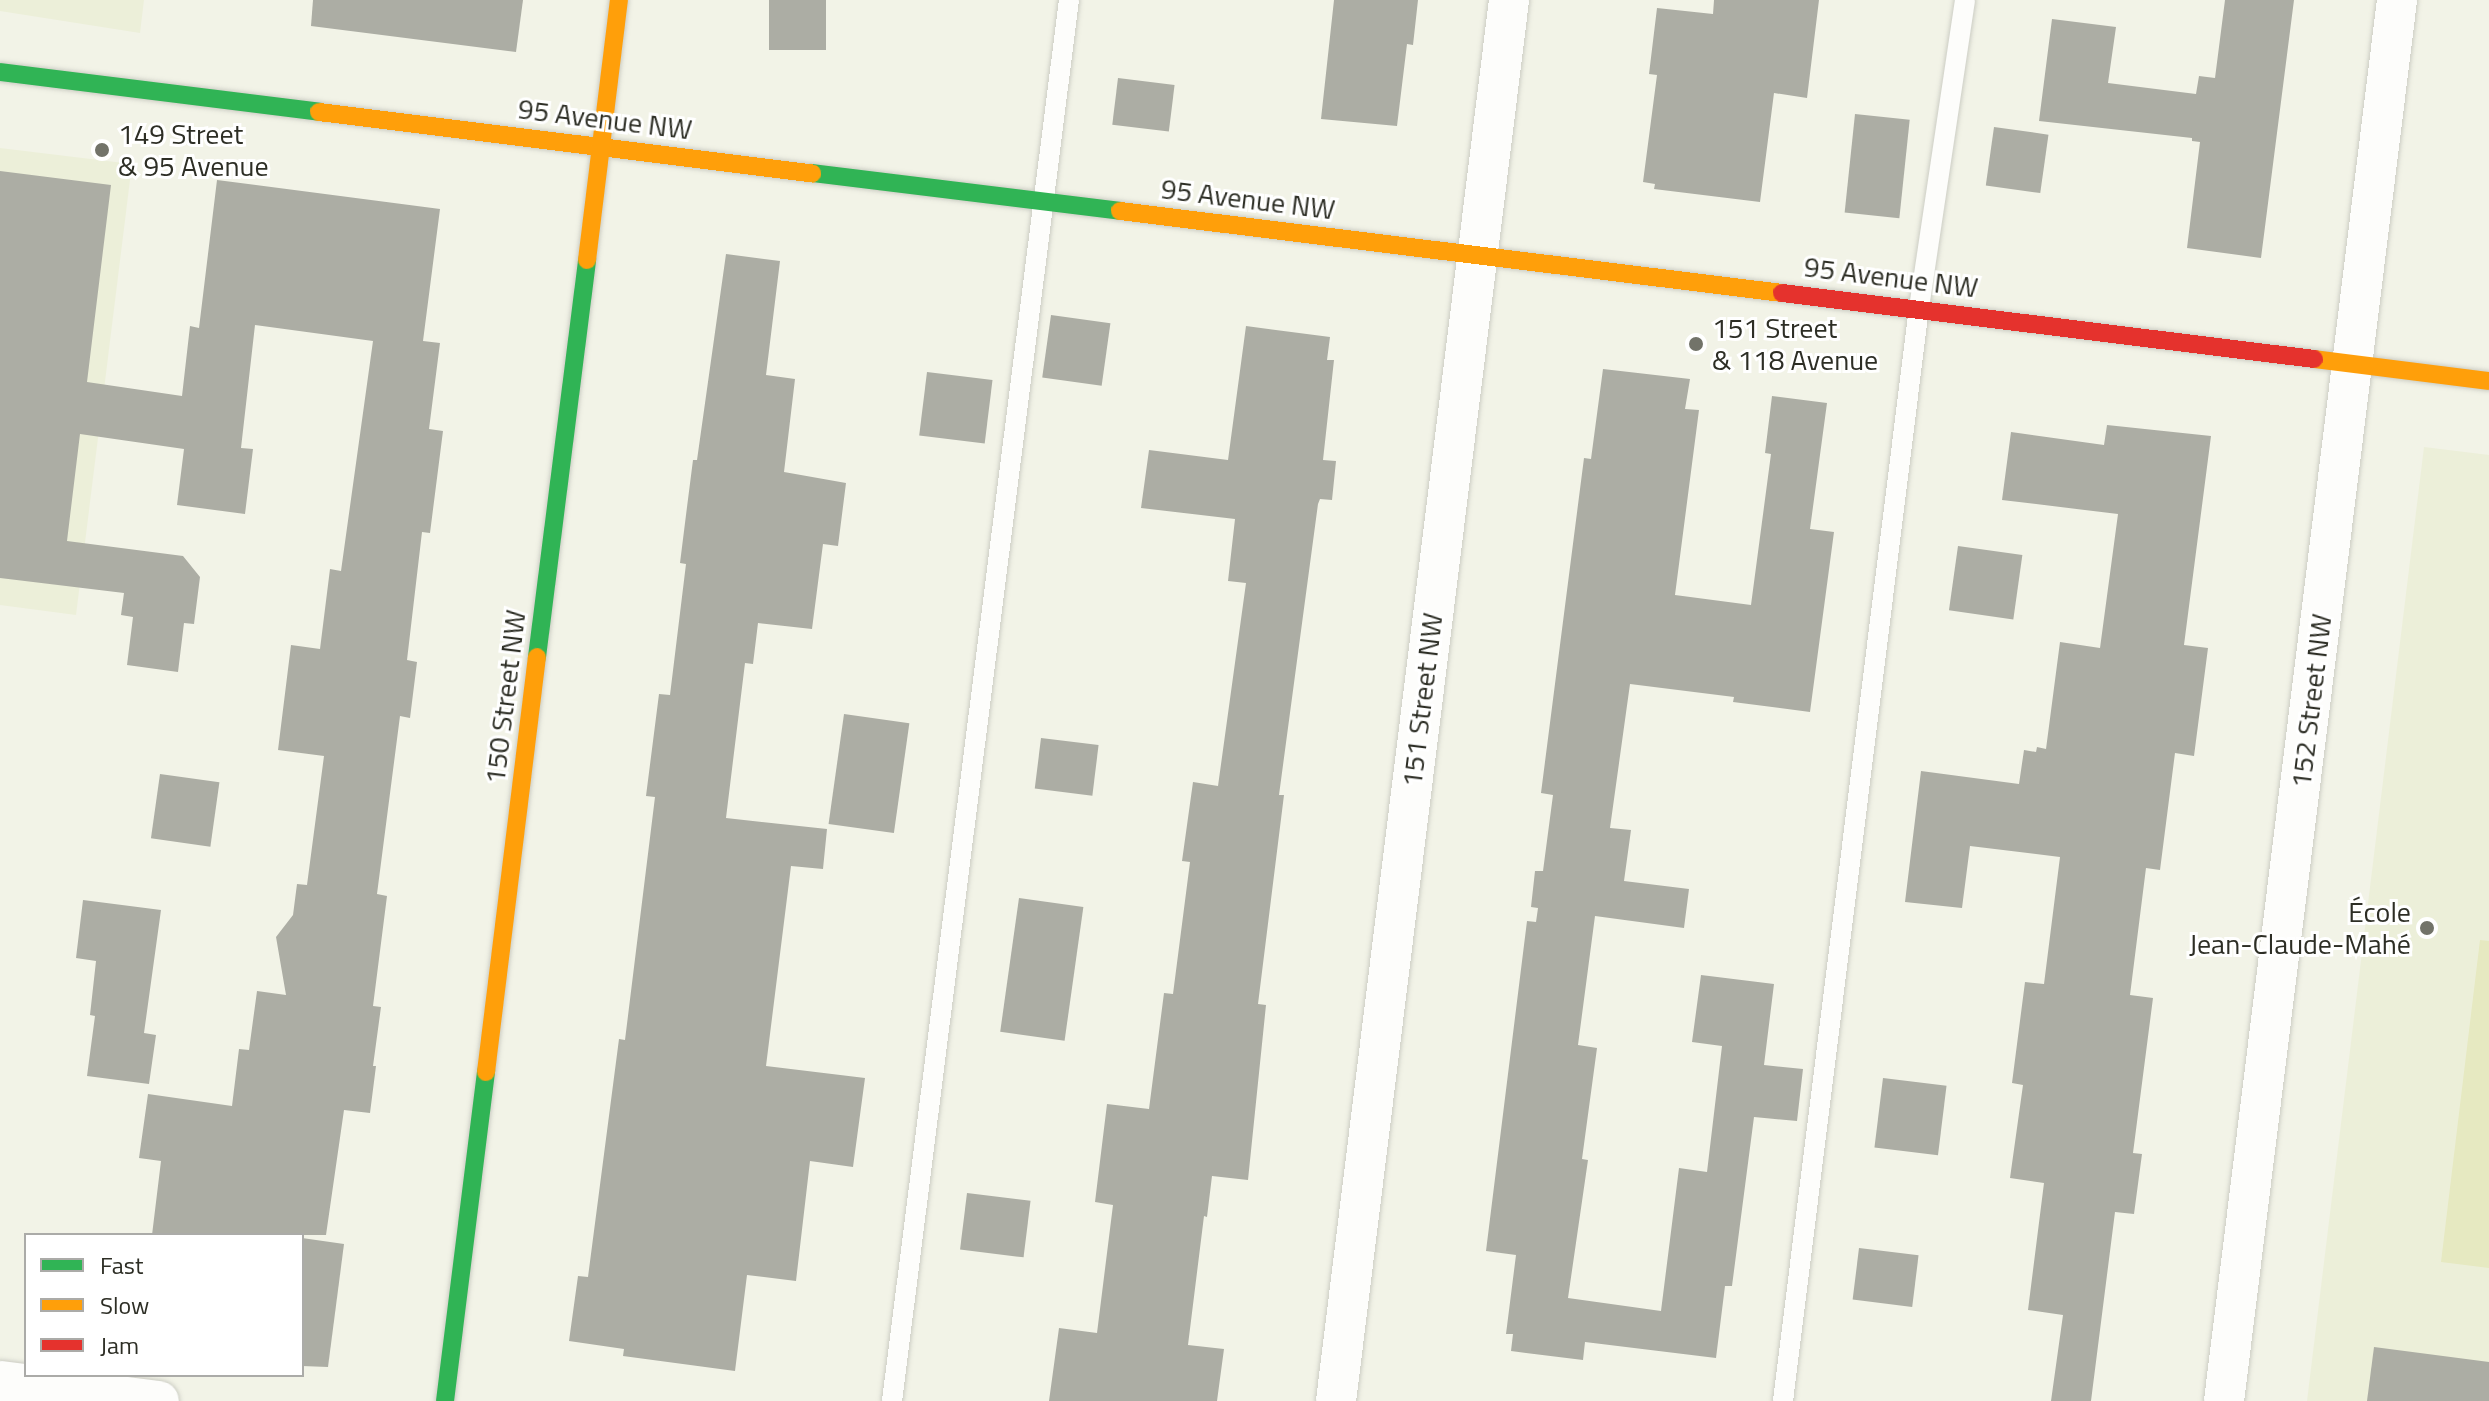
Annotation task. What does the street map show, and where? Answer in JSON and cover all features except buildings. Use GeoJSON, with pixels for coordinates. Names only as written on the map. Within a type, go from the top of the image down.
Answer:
{"type":"FeatureCollection","features":[{"type":"Feature","properties":{"kind":"main road","name":"150 Street NW"},"geometry":{"type":"LineString","coordinates":[[445,1401],[619,0]]}},
{"type":"Feature","properties":{"kind":"main road","name":"95 Avenue NW"},"geometry":{"type":"LineString","coordinates":[[0,72],[2489,381]]}},
{"type":"Feature","properties":{"kind":"street","name":"151 Street NW"},"geometry":{"type":"LineString","coordinates":[[1336,1401],[1509,0]]}},
{"type":"Feature","properties":{"kind":"street","name":"152 Street NW"},"geometry":{"type":"LineString","coordinates":[[2224,1401],[2397,0]]}},
{"type":"Feature","properties":{"kind":"street"},"geometry":{"type":"LineString","coordinates":[[0,1381],[159,1401]]}},
{"type":"Feature","properties":{"kind":"lane"},"geometry":{"type":"LineString","coordinates":[[892,1401],[1041,202],[1069,0]]}},
{"type":"Feature","properties":{"kind":"lane"},"geometry":{"type":"LineString","coordinates":[[1783,1401],[1919,308],[1965,0]]}},
{"type":"Feature","properties":{"kind":"shaded area"},"geometry":{"type":"Polygon","coordinates":[[[0,0],[144,0],[140,33],[0,11],[0,0]]]}},
{"type":"Feature","properties":{"kind":"shaded area"},"geometry":{"type":"Polygon","coordinates":[[[0,148],[132,164],[76,615],[0,605],[0,148]]]}},
{"type":"Feature","properties":{"kind":"shaded area","name":"École Jean-Claude-Mahé"},"geometry":{"type":"Polygon","coordinates":[[[2424,447],[2489,455],[2489,1401],[2307,1401],[2424,447]]]}},
{"type":"Feature","properties":{"kind":"green space"},"geometry":{"type":"Polygon","coordinates":[[[2480,940],[2489,941],[2489,1268],[2441,1262],[2480,940]]]}},
{"type":"Feature","properties":{"kind":"traffic: fast"},"geometry":{"type":"LineString","coordinates":[[0,72],[319,112]]}},
{"type":"Feature","properties":{"kind":"traffic: fast"},"geometry":{"type":"LineString","coordinates":[[812,173],[1120,211]]}},
{"type":"Feature","properties":{"kind":"traffic: fast"},"geometry":{"type":"LineString","coordinates":[[537,657],[587,260]]}},
{"type":"Feature","properties":{"kind":"traffic: fast"},"geometry":{"type":"LineString","coordinates":[[445,1401],[486,1072]]}},
{"type":"Feature","properties":{"kind":"traffic: slow"},"geometry":{"type":"LineString","coordinates":[[587,260],[619,0]]}},
{"type":"Feature","properties":{"kind":"traffic: slow"},"geometry":{"type":"LineString","coordinates":[[319,112],[812,173]]}},
{"type":"Feature","properties":{"kind":"traffic: slow"},"geometry":{"type":"LineString","coordinates":[[1120,211],[1782,293]]}},
{"type":"Feature","properties":{"kind":"traffic: slow"},"geometry":{"type":"LineString","coordinates":[[2314,359],[2489,381]]}},
{"type":"Feature","properties":{"kind":"traffic: slow"},"geometry":{"type":"LineString","coordinates":[[486,1072],[537,657]]}},
{"type":"Feature","properties":{"kind":"traffic: jam"},"geometry":{"type":"LineString","coordinates":[[1782,293],[2314,359]]}},
{"type":"Feature","properties":{"kind":"place","name":"149 Street & 95 Avenue"},"geometry":{"type":"Point","coordinates":[102,150]}},
{"type":"Feature","properties":{"kind":"place","name":"151 Street & 118 Avenue"},"geometry":{"type":"Point","coordinates":[1696,344]}},
{"type":"Feature","properties":{"kind":"place","name":"École Jean-Claude-Mahé"},"geometry":{"type":"Point","coordinates":[2427,928]}}]}
